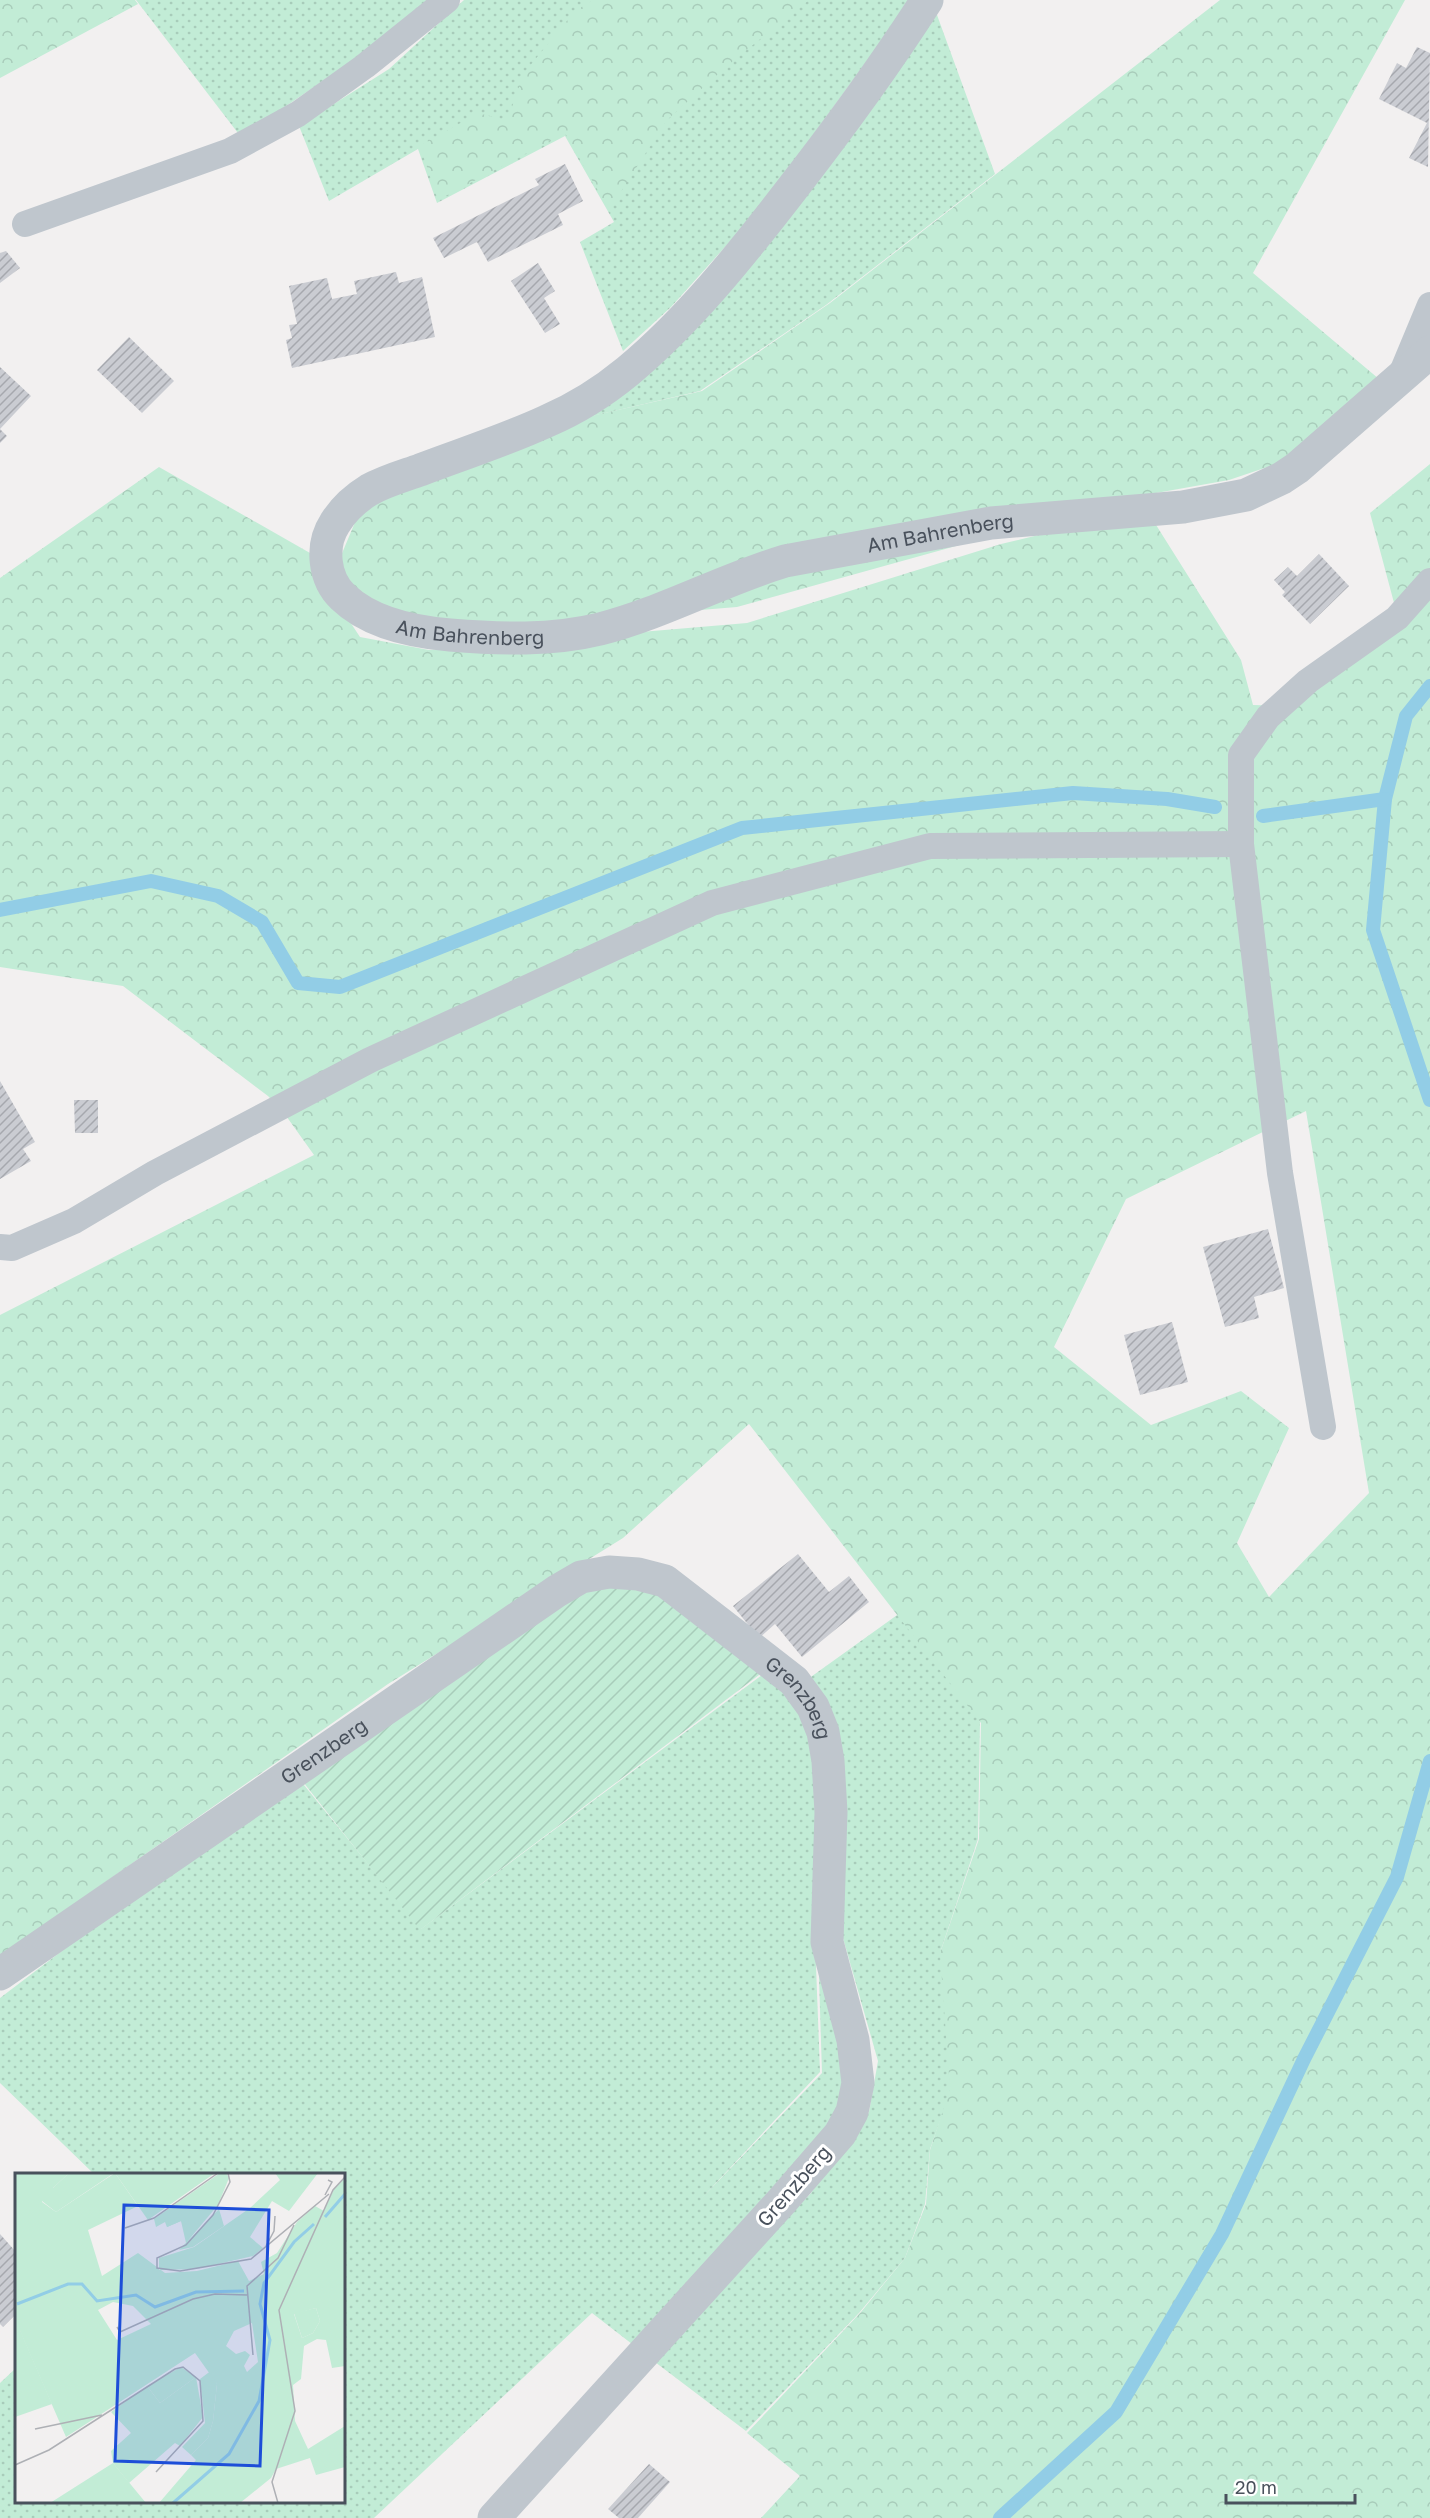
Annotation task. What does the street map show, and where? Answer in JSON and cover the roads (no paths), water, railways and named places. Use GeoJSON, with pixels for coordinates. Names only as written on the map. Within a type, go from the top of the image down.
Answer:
{"type":"FeatureCollection","features":[{"type":"Feature","properties":{"kind":"street","name":"Am Bahrenberg"},"geometry":{"type":"LineString","coordinates":[[927,0],[884,66],[748,246],[691,310],[627,371],[567,412],[528,430],[370,490],[344,511],[334,523],[328,536],[327,573],[334,589],[351,605],[372,617],[430,634],[498,639],[576,634],[636,618],[761,568],[785,561],[991,523],[1183,507],[1227,499],[1264,488],[1297,468],[1430,352]]}},
{"type":"Feature","properties":{"kind":"street","name":"Grenzberg"},"geometry":{"type":"LineString","coordinates":[[0,1974],[556,1591],[581,1577],[609,1572],[638,1574],[665,1581],[794,1682],[813,1707],[823,1732],[828,1761],[831,1812],[827,1942],[856,2062],[858,2083],[852,2112],[840,2134],[782,2201],[494,2518]]}},
{"type":"Feature","properties":{"kind":"lane"},"geometry":{"type":"LineString","coordinates":[[25,224],[230,152],[298,114],[365,66],[447,0]]}},
{"type":"Feature","properties":{"kind":"lane"},"geometry":{"type":"LineString","coordinates":[[1400,378],[1430,305]]}},
{"type":"Feature","properties":{"kind":"lane"},"geometry":{"type":"LineString","coordinates":[[1323,1427],[1280,1173],[1241,844],[1241,755],[1268,717],[1308,681],[1397,618],[1430,581]]}},
{"type":"Feature","properties":{"kind":"lane"},"geometry":{"type":"LineString","coordinates":[[0,1247],[12,1248],[74,1221],[155,1173],[370,1060],[712,903],[930,846],[1241,844]]}},
{"type":"Feature","properties":{"kind":"waterway"},"geometry":{"type":"LineString","coordinates":[[1430,686],[1406,716],[1385,799],[1373,930],[1430,1100]]}},
{"type":"Feature","properties":{"kind":"waterway"},"geometry":{"type":"LineString","coordinates":[[0,910],[151,881],[218,896],[262,922],[298,983],[340,987],[742,828],[1073,793],[1167,799],[1215,807]]}},
{"type":"Feature","properties":{"kind":"waterway"},"geometry":{"type":"LineString","coordinates":[[1263,816],[1385,799]]}},
{"type":"Feature","properties":{"kind":"waterway"},"geometry":{"type":"LineString","coordinates":[[1000,2518],[1116,2412],[1222,2234],[1304,2059],[1397,1877],[1430,1761]]}}]}
